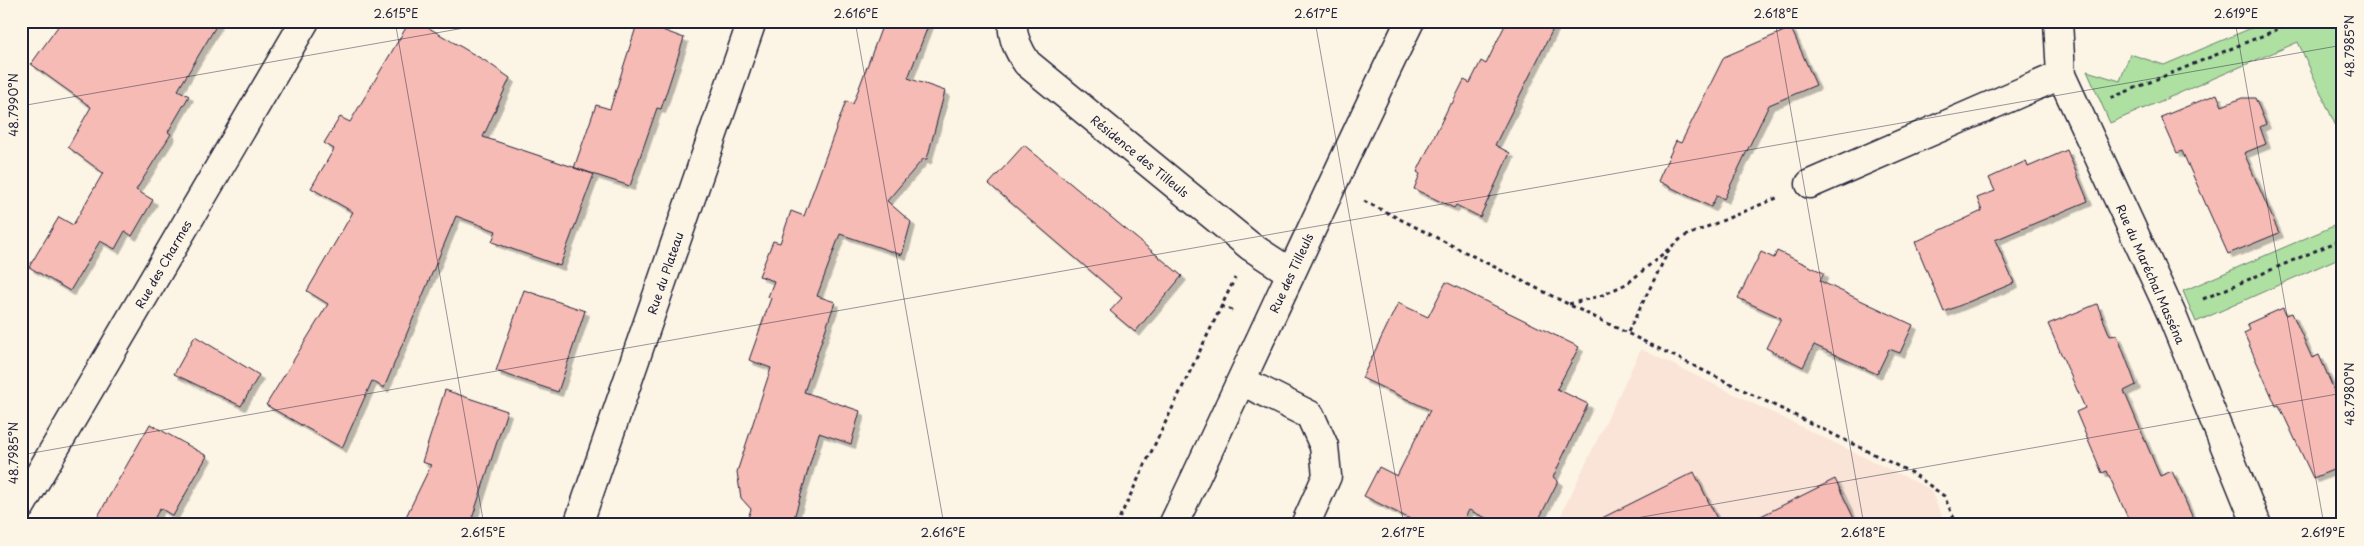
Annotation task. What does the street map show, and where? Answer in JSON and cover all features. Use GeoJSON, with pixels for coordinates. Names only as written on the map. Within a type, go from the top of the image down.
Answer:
{"type":"FeatureCollection","features":[{"type":"Feature","properties":{"kind":"street","name":"Rue des Charmes"},"geometry":{"type":"LineString","coordinates":[[21,506],[305,21]]}},
{"type":"Feature","properties":{"kind":"street","name":"Rue du Plateau"},"geometry":{"type":"LineString","coordinates":[[578,525],[752,21]]}},
{"type":"Feature","properties":{"kind":"street","name":"Résidence des Tilleuls"},"geometry":{"type":"LineString","coordinates":[[1013,21],[1012,28],[1017,48],[1027,63],[1250,246],[1290,272]]}},
{"type":"Feature","properties":{"kind":"street","name":"Rue des Tilleuls"},"geometry":{"type":"LineString","coordinates":[[1172,525],[1242,381],[1290,272],[1410,21]]}},
{"type":"Feature","properties":{"kind":"street","name":"Rue du Maréchal Masséna"},"geometry":{"type":"LineString","coordinates":[[2058,21],[2061,76],[2171,313],[2257,525]]}},
{"type":"Feature","properties":{"kind":"street"},"geometry":{"type":"LineString","coordinates":[[1810,184],[2061,76]]}},
{"type":"Feature","properties":{"kind":"street"},"geometry":{"type":"LineString","coordinates":[[1242,381],[1310,415],[1324,446],[1327,476],[1305,525]]}},
{"type":"Feature","properties":{"kind":"path"},"geometry":{"type":"LineString","coordinates":[[2077,111],[2298,21]]}},
{"type":"Feature","properties":{"kind":"path"},"geometry":{"type":"LineString","coordinates":[[1568,304],[1603,295],[1628,283],[1682,237],[1810,184]]}},
{"type":"Feature","properties":{"kind":"path"},"geometry":{"type":"LineString","coordinates":[[1331,185],[1914,474],[1944,496],[1957,525]]}},
{"type":"Feature","properties":{"kind":"path"},"geometry":{"type":"LineString","coordinates":[[2171,313],[2343,239]]}},
{"type":"Feature","properties":{"kind":"path"},"geometry":{"type":"LineString","coordinates":[[1628,332],[1672,244]]}},
{"type":"Feature","properties":{"kind":"shaded area"},"geometry":{"type":"Polygon","coordinates":[[[1641,349],[1930,489],[1946,525],[1556,525],[1641,349]]]}},
{"type":"Feature","properties":{"kind":"green space"},"geometry":{"type":"Polygon","coordinates":[[[2268,21],[2343,21],[2343,142],[2298,42],[2110,123],[2087,71],[2120,81],[2130,54],[2164,65],[2268,21]]]}},
{"type":"Feature","properties":{"kind":"green space"},"geometry":{"type":"Polygon","coordinates":[[[2343,222],[2343,256],[2196,322],[2183,291],[2343,222]]]}},
{"type":"Feature","properties":{"kind":"building"},"geometry":{"type":"Polygon","coordinates":[[[62,21],[219,21],[178,90],[189,96],[168,132],[171,134],[136,190],[153,200],[132,236],[125,231],[115,249],[100,241],[70,291],[29,267],[59,217],[73,225],[103,173],[68,147],[91,107],[31,64],[62,21]]]}},
{"type":"Feature","properties":{"kind":"building"},"geometry":{"type":"Polygon","coordinates":[[[410,21],[417,21],[487,62],[510,78],[483,137],[594,174],[560,266],[492,242],[496,231],[456,216],[384,388],[372,381],[342,448],[266,405],[328,304],[307,291],[353,212],[311,188],[334,149],[324,143],[340,117],[350,122],[410,21]]]}},
{"type":"Feature","properties":{"kind":"building"},"geometry":{"type":"Polygon","coordinates":[[[638,21],[684,38],[661,109],[657,108],[630,186],[574,168],[596,105],[610,109],[638,21]]]}},
{"type":"Feature","properties":{"kind":"building"},"geometry":{"type":"Polygon","coordinates":[[[884,21],[930,21],[908,78],[945,91],[927,159],[923,159],[887,201],[911,222],[902,255],[840,234],[817,296],[835,302],[804,392],[860,411],[851,444],[819,433],[792,525],[774,525],[748,518],[751,509],[741,498],[737,472],[771,368],[749,360],[771,298],[768,297],[774,281],[759,276],[773,241],[780,243],[791,211],[804,216],[846,101],[853,104],[884,21]]]}},
{"type":"Feature","properties":{"kind":"building"},"geometry":{"type":"Polygon","coordinates":[[[1507,21],[1557,21],[1495,145],[1510,153],[1480,217],[1456,205],[1454,208],[1414,189],[1420,174],[1417,172],[1450,104],[1452,104],[1464,80],[1470,83],[1481,61],[1486,64],[1507,21]]]}},
{"type":"Feature","properties":{"kind":"building"},"geometry":{"type":"Polygon","coordinates":[[[1791,28],[1816,85],[1769,105],[1724,199],[1717,195],[1711,207],[1658,181],[1676,141],[1681,143],[1724,57],[1791,28]]]}},
{"type":"Feature","properties":{"kind":"building"},"geometry":{"type":"Polygon","coordinates":[[[2217,94],[2222,106],[2242,98],[2255,98],[2266,124],[2260,127],[2266,144],[2244,153],[2279,233],[2228,254],[2182,151],[2177,153],[2161,117],[2217,94]]]}},
{"type":"Feature","properties":{"kind":"building"},"geometry":{"type":"Polygon","coordinates":[[[1024,145],[1182,276],[1135,332],[1110,311],[1122,298],[989,184],[1024,145]]]}},
{"type":"Feature","properties":{"kind":"building"},"geometry":{"type":"Polygon","coordinates":[[[2067,150],[2088,201],[1995,240],[2014,283],[1944,312],[1915,242],[1982,211],[1977,198],[1995,191],[1989,178],[2026,161],[2028,167],[2067,150]]]}},
{"type":"Feature","properties":{"kind":"building"},"geometry":{"type":"Polygon","coordinates":[[[1777,251],[1824,273],[1820,281],[1913,325],[1900,353],[1889,349],[1877,374],[1814,345],[1803,367],[1766,348],[1781,318],[1738,298],[1761,252],[1774,258],[1777,251]]]}},
{"type":"Feature","properties":{"kind":"building"},"geometry":{"type":"Polygon","coordinates":[[[1446,282],[1579,347],[1557,389],[1588,404],[1553,477],[1558,481],[1536,525],[1501,525],[1469,510],[1461,525],[1422,525],[1364,496],[1379,467],[1397,476],[1430,410],[1362,378],[1398,303],[1428,317],[1446,282]]]}},
{"type":"Feature","properties":{"kind":"building"},"geometry":{"type":"Polygon","coordinates":[[[524,290],[585,311],[558,392],[496,371],[524,290]]]}},
{"type":"Feature","properties":{"kind":"building"},"geometry":{"type":"Polygon","coordinates":[[[2097,304],[2110,336],[2117,335],[2136,385],[2124,391],[2160,476],[2172,471],[2196,525],[2131,525],[2107,471],[2102,473],[2076,412],[2085,408],[2048,324],[2097,304]]]}},
{"type":"Feature","properties":{"kind":"building"},"geometry":{"type":"Polygon","coordinates":[[[2283,308],[2286,315],[2292,313],[2312,358],[2319,355],[2343,411],[2343,466],[2313,478],[2279,405],[2276,406],[2244,333],[2250,330],[2247,324],[2283,308]]]}},
{"type":"Feature","properties":{"kind":"building"},"geometry":{"type":"Polygon","coordinates":[[[195,336],[259,375],[241,406],[174,374],[195,336]]]}},
{"type":"Feature","properties":{"kind":"building"},"geometry":{"type":"Polygon","coordinates":[[[445,390],[507,411],[470,525],[402,525],[431,465],[422,462],[445,390]]]}},
{"type":"Feature","properties":{"kind":"building"},"geometry":{"type":"Polygon","coordinates":[[[150,424],[207,456],[173,516],[160,508],[151,525],[93,525],[150,424]]]}},
{"type":"Feature","properties":{"kind":"building"},"geometry":{"type":"Polygon","coordinates":[[[1694,472],[1720,525],[1588,525],[1694,472]]]}},
{"type":"Feature","properties":{"kind":"building"},"geometry":{"type":"Polygon","coordinates":[[[1835,479],[1857,525],[1743,525],[1835,479]]]}}]}
